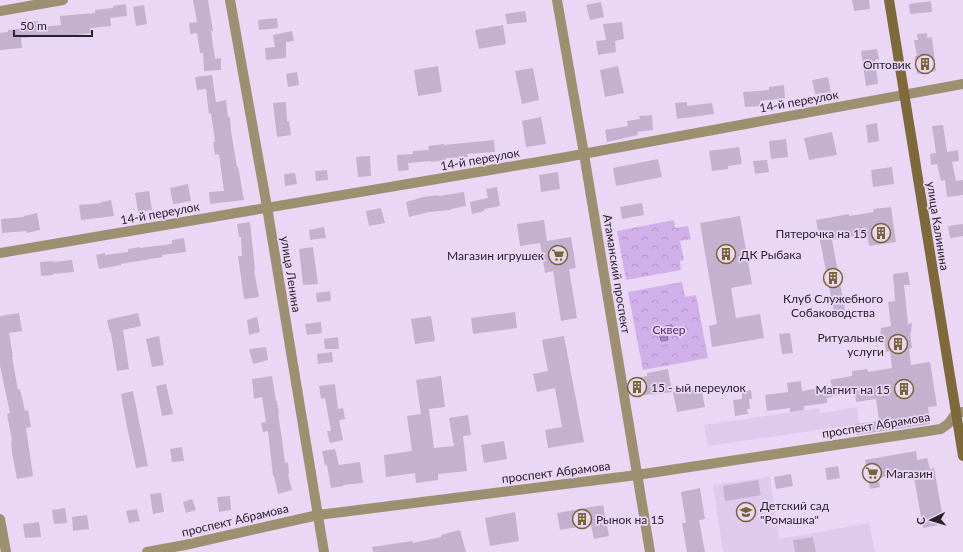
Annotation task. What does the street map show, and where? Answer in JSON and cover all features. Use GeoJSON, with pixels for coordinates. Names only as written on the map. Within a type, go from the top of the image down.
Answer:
{"type":"FeatureCollection","features":[{"type":"Feature","properties":{"kind":"main road","name":"улица Калинина"},"geometry":{"type":"LineString","coordinates":[[889,0],[959,413],[963,456]]}},
{"type":"Feature","properties":{"kind":"street"},"geometry":{"type":"LineString","coordinates":[[0,11],[63,0]]}},
{"type":"Feature","properties":{"kind":"street","name":"улица Ленина"},"geometry":{"type":"LineString","coordinates":[[230,0],[268,207],[324,552]]}},
{"type":"Feature","properties":{"kind":"street","name":"Атаманский проспект"},"geometry":{"type":"LineString","coordinates":[[557,0],[650,552]]}},
{"type":"Feature","properties":{"kind":"street","name":"14-й переулок"},"geometry":{"type":"LineString","coordinates":[[0,253],[268,207],[426,182],[963,84]]}},
{"type":"Feature","properties":{"kind":"street","name":"проспект Абрамова"},"geometry":{"type":"LineString","coordinates":[[147,552],[318,515],[637,475],[941,429],[959,413]]}},
{"type":"Feature","properties":{"kind":"street"},"geometry":{"type":"LineString","coordinates":[[0,519],[6,552]]}},
{"type":"Feature","properties":{"kind":"shaded area"},"geometry":{"type":"Polygon","coordinates":[[[672,325],[673,333],[667,334],[668,340],[661,341],[659,332],[666,331],[665,326],[672,325]]]}},
{"type":"Feature","properties":{"kind":"shaded area"},"geometry":{"type":"Polygon","coordinates":[[[857,407],[859,424],[708,446],[704,425],[819,408],[820,413],[857,407]]]}},
{"type":"Feature","properties":{"kind":"shaded area","name":"Детский сад \"Ромашка\""},"geometry":{"type":"Polygon","coordinates":[[[770,477],[779,539],[869,523],[875,552],[723,552],[713,485],[770,477]]]}},
{"type":"Feature","properties":{"kind":"green space"},"geometry":{"type":"Polygon","coordinates":[[[674,220],[675,228],[688,226],[691,239],[680,241],[684,260],[680,261],[681,270],[626,280],[617,231],[674,220]]]}},
{"type":"Feature","properties":{"kind":"green space","name":"Сквер"},"geometry":{"type":"Polygon","coordinates":[[[682,282],[685,297],[696,295],[708,358],[643,370],[628,292],[682,282]]]}},
{"type":"Feature","properties":{"kind":"building"},"geometry":{"type":"Polygon","coordinates":[[[193,0],[208,0],[213,31],[211,31],[215,59],[221,58],[221,70],[204,71],[203,53],[200,53],[197,33],[190,34],[189,23],[197,22],[193,0]]]}},
{"type":"Feature","properties":{"kind":"building"},"geometry":{"type":"Polygon","coordinates":[[[852,0],[869,0],[870,9],[854,11],[852,0]]]}},
{"type":"Feature","properties":{"kind":"building"},"geometry":{"type":"Polygon","coordinates":[[[931,1],[932,12],[910,14],[909,4],[931,1]]]}},
{"type":"Feature","properties":{"kind":"building"},"geometry":{"type":"Polygon","coordinates":[[[601,2],[604,17],[590,20],[586,5],[601,2]]]}},
{"type":"Feature","properties":{"kind":"building"},"geometry":{"type":"Polygon","coordinates":[[[126,4],[127,16],[110,18],[111,26],[90,28],[91,33],[62,37],[62,35],[21,38],[22,48],[0,50],[0,33],[8,32],[8,30],[27,28],[26,22],[38,21],[38,27],[61,25],[60,16],[95,13],[95,10],[113,8],[113,6],[126,4]]]}},
{"type":"Feature","properties":{"kind":"building"},"geometry":{"type":"Polygon","coordinates":[[[144,5],[147,24],[136,26],[133,7],[144,5]]]}},
{"type":"Feature","properties":{"kind":"building"},"geometry":{"type":"Polygon","coordinates":[[[525,11],[527,22],[507,24],[505,14],[525,11]]]}},
{"type":"Feature","properties":{"kind":"building"},"geometry":{"type":"Polygon","coordinates":[[[277,18],[278,28],[259,30],[258,20],[277,18]]]}},
{"type":"Feature","properties":{"kind":"building"},"geometry":{"type":"Polygon","coordinates":[[[622,22],[624,39],[615,41],[616,52],[598,55],[596,41],[606,40],[603,24],[622,22]]]}},
{"type":"Feature","properties":{"kind":"building"},"geometry":{"type":"Polygon","coordinates":[[[503,25],[506,44],[479,49],[475,30],[503,25]]]}},
{"type":"Feature","properties":{"kind":"building"},"geometry":{"type":"Polygon","coordinates":[[[292,31],[294,41],[286,42],[286,58],[266,60],[265,48],[275,47],[273,35],[292,31]]]}},
{"type":"Feature","properties":{"kind":"building"},"geometry":{"type":"Polygon","coordinates":[[[927,33],[927,38],[932,37],[936,71],[917,74],[915,56],[917,56],[914,40],[918,40],[917,34],[927,33]]]}},
{"type":"Feature","properties":{"kind":"building"},"geometry":{"type":"Polygon","coordinates":[[[877,49],[879,59],[875,60],[878,84],[866,86],[861,51],[877,49]]]}},
{"type":"Feature","properties":{"kind":"building"},"geometry":{"type":"Polygon","coordinates":[[[438,66],[442,92],[418,96],[414,70],[438,66]]]}},
{"type":"Feature","properties":{"kind":"building"},"geometry":{"type":"Polygon","coordinates":[[[618,66],[624,93],[605,97],[600,70],[618,66]]]}},
{"type":"Feature","properties":{"kind":"building"},"geometry":{"type":"Polygon","coordinates":[[[533,68],[539,100],[522,104],[515,71],[533,68]]]}},
{"type":"Feature","properties":{"kind":"building"},"geometry":{"type":"Polygon","coordinates":[[[297,72],[299,85],[288,87],[286,74],[297,72]]]}},
{"type":"Feature","properties":{"kind":"building"},"geometry":{"type":"Polygon","coordinates":[[[212,75],[216,102],[226,100],[244,200],[210,204],[209,192],[224,191],[219,154],[215,155],[213,142],[215,142],[211,113],[209,114],[206,89],[197,90],[195,77],[212,75]]]}},
{"type":"Feature","properties":{"kind":"building"},"geometry":{"type":"Polygon","coordinates":[[[828,77],[831,92],[815,94],[812,80],[828,77]]]}},
{"type":"Feature","properties":{"kind":"building"},"geometry":{"type":"Polygon","coordinates":[[[784,85],[785,98],[760,101],[760,106],[745,107],[743,92],[769,90],[769,87],[784,85]]]}},
{"type":"Feature","properties":{"kind":"building"},"geometry":{"type":"Polygon","coordinates":[[[286,102],[287,121],[289,121],[291,135],[277,137],[273,103],[286,102]]]}},
{"type":"Feature","properties":{"kind":"building"},"geometry":{"type":"Polygon","coordinates":[[[687,102],[687,106],[712,103],[714,114],[677,119],[675,103],[687,102]]]}},
{"type":"Feature","properties":{"kind":"building"},"geometry":{"type":"Polygon","coordinates":[[[652,115],[653,130],[637,132],[638,135],[607,142],[605,130],[628,126],[627,121],[640,119],[639,116],[652,115]]]}},
{"type":"Feature","properties":{"kind":"building"},"geometry":{"type":"Polygon","coordinates":[[[541,117],[546,144],[526,147],[522,121],[541,117]]]}},
{"type":"Feature","properties":{"kind":"building"},"geometry":{"type":"Polygon","coordinates":[[[877,123],[879,141],[868,143],[866,125],[877,123]]]}},
{"type":"Feature","properties":{"kind":"building"},"geometry":{"type":"Polygon","coordinates":[[[943,125],[947,152],[958,150],[959,161],[952,162],[956,181],[963,180],[963,195],[947,197],[945,180],[941,181],[937,164],[931,165],[930,154],[936,153],[932,126],[943,125]]]}},
{"type":"Feature","properties":{"kind":"building"},"geometry":{"type":"Polygon","coordinates":[[[832,132],[837,155],[809,160],[804,138],[832,132]]]}},
{"type":"Feature","properties":{"kind":"building"},"geometry":{"type":"Polygon","coordinates":[[[786,139],[788,157],[771,159],[769,141],[786,139]]]}},
{"type":"Feature","properties":{"kind":"building"},"geometry":{"type":"Polygon","coordinates":[[[494,140],[495,152],[467,154],[468,157],[446,158],[446,160],[431,162],[408,163],[409,170],[398,171],[397,155],[413,154],[413,151],[429,150],[428,146],[494,140]]]}},
{"type":"Feature","properties":{"kind":"building"},"geometry":{"type":"Polygon","coordinates":[[[739,147],[742,164],[728,166],[728,169],[712,171],[709,151],[739,147]]]}},
{"type":"Feature","properties":{"kind":"building"},"geometry":{"type":"Polygon","coordinates":[[[370,156],[371,176],[358,177],[356,157],[370,156]]]}},
{"type":"Feature","properties":{"kind":"building"},"geometry":{"type":"Polygon","coordinates":[[[658,159],[662,177],[616,186],[613,168],[658,159]]]}},
{"type":"Feature","properties":{"kind":"building"},"geometry":{"type":"Polygon","coordinates":[[[767,160],[769,172],[755,174],[753,161],[767,160]]]}},
{"type":"Feature","properties":{"kind":"building"},"geometry":{"type":"Polygon","coordinates":[[[892,167],[894,184],[873,187],[871,170],[892,167]]]}},
{"type":"Feature","properties":{"kind":"building"},"geometry":{"type":"Polygon","coordinates":[[[327,170],[328,180],[316,181],[315,171],[327,170]]]}},
{"type":"Feature","properties":{"kind":"building"},"geometry":{"type":"Polygon","coordinates":[[[558,172],[560,189],[541,192],[539,175],[558,172]]]}},
{"type":"Feature","properties":{"kind":"building"},"geometry":{"type":"Polygon","coordinates":[[[295,173],[297,184],[285,186],[284,174],[295,173]]]}},
{"type":"Feature","properties":{"kind":"building"},"geometry":{"type":"Polygon","coordinates":[[[188,184],[191,201],[173,204],[170,188],[188,184]]]}},
{"type":"Feature","properties":{"kind":"building"},"geometry":{"type":"Polygon","coordinates":[[[497,187],[500,206],[484,209],[484,211],[472,214],[470,202],[488,198],[486,189],[497,187]]]}},
{"type":"Feature","properties":{"kind":"building"},"geometry":{"type":"Polygon","coordinates":[[[149,191],[152,210],[138,212],[135,193],[149,191]]]}},
{"type":"Feature","properties":{"kind":"building"},"geometry":{"type":"Polygon","coordinates":[[[464,192],[466,206],[409,217],[406,202],[423,197],[464,192]]]}},
{"type":"Feature","properties":{"kind":"building"},"geometry":{"type":"Polygon","coordinates":[[[111,200],[114,216],[81,220],[79,205],[102,203],[101,202],[111,200]]]}},
{"type":"Feature","properties":{"kind":"building"},"geometry":{"type":"Polygon","coordinates":[[[642,203],[644,215],[622,219],[620,207],[642,203]]]}},
{"type":"Feature","properties":{"kind":"building"},"geometry":{"type":"Polygon","coordinates":[[[891,207],[896,242],[869,246],[867,234],[832,240],[846,315],[835,317],[816,220],[849,214],[849,216],[874,212],[873,209],[891,207]]]}},
{"type":"Feature","properties":{"kind":"building"},"geometry":{"type":"Polygon","coordinates":[[[381,208],[385,223],[369,226],[366,211],[381,208]]]}},
{"type":"Feature","properties":{"kind":"building"},"geometry":{"type":"Polygon","coordinates":[[[37,213],[40,230],[27,233],[26,231],[2,233],[1,219],[24,217],[37,213]]]}},
{"type":"Feature","properties":{"kind":"building","name":"ДК Рыбака"},"geometry":{"type":"Polygon","coordinates":[[[740,216],[752,284],[731,288],[736,318],[760,314],[764,338],[712,347],[709,326],[717,324],[700,223],[740,216]]]}},
{"type":"Feature","properties":{"kind":"building"},"geometry":{"type":"Polygon","coordinates":[[[544,220],[547,241],[571,237],[576,268],[569,269],[577,318],[561,321],[553,271],[545,273],[540,243],[520,246],[517,224],[544,220]]]}},
{"type":"Feature","properties":{"kind":"building"},"geometry":{"type":"Polygon","coordinates":[[[250,222],[254,270],[259,297],[244,299],[238,256],[242,256],[241,237],[239,237],[237,224],[250,222]]]}},
{"type":"Feature","properties":{"kind":"building"},"geometry":{"type":"Polygon","coordinates":[[[963,224],[963,236],[950,238],[948,226],[963,224]]]}},
{"type":"Feature","properties":{"kind":"building"},"geometry":{"type":"Polygon","coordinates":[[[324,227],[326,238],[310,240],[309,230],[324,227]]]}},
{"type":"Feature","properties":{"kind":"building"},"geometry":{"type":"Polygon","coordinates":[[[184,238],[186,252],[162,255],[162,257],[99,269],[96,255],[128,252],[128,249],[140,247],[172,244],[172,240],[184,238]]]}},
{"type":"Feature","properties":{"kind":"building"},"geometry":{"type":"Polygon","coordinates":[[[313,247],[318,284],[303,285],[299,249],[313,247]]]}},
{"type":"Feature","properties":{"kind":"building"},"geometry":{"type":"Polygon","coordinates":[[[72,260],[74,272],[41,276],[40,262],[72,260]]]}},
{"type":"Feature","properties":{"kind":"building"},"geometry":{"type":"Polygon","coordinates":[[[908,272],[910,285],[904,285],[908,324],[912,323],[910,333],[912,348],[909,349],[911,365],[930,362],[937,406],[928,407],[930,424],[856,435],[855,424],[879,421],[876,399],[856,402],[855,391],[827,398],[827,403],[804,406],[804,410],[790,412],[790,408],[767,411],[765,395],[788,392],[787,383],[801,381],[802,391],[832,386],[830,380],[852,376],[852,371],[867,369],[868,372],[892,368],[890,351],[886,352],[884,336],[880,337],[881,328],[891,326],[888,302],[895,301],[893,274],[908,272]]]}},
{"type":"Feature","properties":{"kind":"building"},"geometry":{"type":"Polygon","coordinates":[[[330,291],[331,301],[317,302],[316,293],[330,291]]]}},
{"type":"Feature","properties":{"kind":"building"},"geometry":{"type":"Polygon","coordinates":[[[515,312],[517,328],[473,334],[471,318],[515,312]]]}},
{"type":"Feature","properties":{"kind":"building"},"geometry":{"type":"Polygon","coordinates":[[[19,313],[22,331],[9,333],[18,390],[20,389],[25,411],[28,410],[31,427],[26,428],[33,476],[17,479],[7,414],[10,413],[0,366],[0,316],[19,313]]]}},
{"type":"Feature","properties":{"kind":"building"},"geometry":{"type":"Polygon","coordinates":[[[138,313],[141,326],[123,330],[129,369],[117,371],[111,333],[107,320],[138,313]]]}},
{"type":"Feature","properties":{"kind":"building"},"geometry":{"type":"Polygon","coordinates":[[[431,316],[435,341],[415,344],[411,319],[431,316]]]}},
{"type":"Feature","properties":{"kind":"building"},"geometry":{"type":"Polygon","coordinates":[[[257,317],[260,332],[249,335],[247,320],[257,317]]]}},
{"type":"Feature","properties":{"kind":"building"},"geometry":{"type":"Polygon","coordinates":[[[321,322],[322,333],[307,335],[305,324],[321,322]]]}},
{"type":"Feature","properties":{"kind":"building"},"geometry":{"type":"Polygon","coordinates":[[[790,333],[793,353],[782,354],[779,334],[790,333]]]}},
{"type":"Feature","properties":{"kind":"building"},"geometry":{"type":"Polygon","coordinates":[[[159,336],[164,365],[152,367],[146,339],[159,336]]]}},
{"type":"Feature","properties":{"kind":"building"},"geometry":{"type":"Polygon","coordinates":[[[564,336],[584,442],[548,448],[545,430],[562,427],[555,388],[537,392],[533,374],[548,371],[542,340],[564,336]]]}},
{"type":"Feature","properties":{"kind":"building"},"geometry":{"type":"Polygon","coordinates":[[[338,337],[339,349],[325,349],[324,339],[338,337]]]}},
{"type":"Feature","properties":{"kind":"building"},"geometry":{"type":"Polygon","coordinates":[[[266,347],[268,360],[253,364],[249,349],[266,347]]]}},
{"type":"Feature","properties":{"kind":"building"},"geometry":{"type":"Polygon","coordinates":[[[332,352],[333,362],[318,364],[317,354],[332,352]]]}},
{"type":"Feature","properties":{"kind":"building"},"geometry":{"type":"Polygon","coordinates":[[[668,369],[672,392],[634,397],[631,379],[647,376],[647,373],[668,369]]]}},
{"type":"Feature","properties":{"kind":"building"},"geometry":{"type":"Polygon","coordinates":[[[272,376],[279,414],[285,463],[288,462],[288,474],[292,490],[278,494],[273,476],[268,431],[263,432],[261,423],[266,422],[262,397],[254,399],[252,379],[272,376]]]}},
{"type":"Feature","properties":{"kind":"building"},"geometry":{"type":"Polygon","coordinates":[[[441,376],[445,407],[429,409],[434,448],[454,446],[449,418],[468,415],[471,435],[463,436],[467,471],[438,474],[438,480],[416,483],[415,473],[386,477],[384,455],[412,451],[407,416],[421,414],[416,380],[441,376]]]}},
{"type":"Feature","properties":{"kind":"building"},"geometry":{"type":"Polygon","coordinates":[[[166,384],[173,414],[162,416],[156,386],[166,384]]]}},
{"type":"Feature","properties":{"kind":"building"},"geometry":{"type":"Polygon","coordinates":[[[335,384],[338,409],[343,408],[345,419],[339,420],[343,440],[330,443],[327,431],[331,431],[325,398],[321,399],[319,386],[335,384]]]}},
{"type":"Feature","properties":{"kind":"building"},"geometry":{"type":"Polygon","coordinates":[[[701,387],[705,407],[677,412],[673,392],[701,387]]]}},
{"type":"Feature","properties":{"kind":"building"},"geometry":{"type":"Polygon","coordinates":[[[751,390],[752,399],[749,399],[750,409],[747,409],[748,414],[735,416],[733,400],[742,399],[742,392],[751,390]]]}},
{"type":"Feature","properties":{"kind":"building"},"geometry":{"type":"Polygon","coordinates":[[[133,391],[148,466],[136,468],[121,394],[133,391]]]}},
{"type":"Feature","properties":{"kind":"building"},"geometry":{"type":"Polygon","coordinates":[[[504,441],[507,459],[484,463],[481,445],[504,441]]]}},
{"type":"Feature","properties":{"kind":"building"},"geometry":{"type":"Polygon","coordinates":[[[182,447],[184,461],[172,462],[170,449],[182,447]]]}},
{"type":"Feature","properties":{"kind":"building"},"geometry":{"type":"Polygon","coordinates":[[[335,449],[339,465],[360,462],[363,483],[331,488],[327,465],[325,465],[322,451],[335,449]]]}},
{"type":"Feature","properties":{"kind":"building"},"geometry":{"type":"Polygon","coordinates":[[[916,451],[917,460],[927,458],[930,469],[934,468],[944,524],[923,528],[913,472],[878,478],[880,487],[870,489],[865,460],[916,451]]]}},
{"type":"Feature","properties":{"kind":"building"},"geometry":{"type":"Polygon","coordinates":[[[838,466],[840,478],[827,480],[825,468],[838,466]]]}},
{"type":"Feature","properties":{"kind":"building"},"geometry":{"type":"Polygon","coordinates":[[[791,474],[793,486],[776,489],[774,477],[791,474]]]}},
{"type":"Feature","properties":{"kind":"building"},"geometry":{"type":"Polygon","coordinates":[[[758,480],[761,495],[725,501],[723,486],[758,480]]]}},
{"type":"Feature","properties":{"kind":"building"},"geometry":{"type":"Polygon","coordinates":[[[700,488],[705,519],[699,520],[705,552],[687,552],[682,523],[686,523],[681,492],[700,488]]]}},
{"type":"Feature","properties":{"kind":"building"},"geometry":{"type":"Polygon","coordinates":[[[161,493],[164,512],[153,514],[150,494],[161,493]]]}},
{"type":"Feature","properties":{"kind":"building"},"geometry":{"type":"Polygon","coordinates":[[[230,496],[231,510],[219,512],[217,497],[230,496]]]}},
{"type":"Feature","properties":{"kind":"building"},"geometry":{"type":"Polygon","coordinates":[[[192,499],[196,510],[186,513],[183,502],[192,499]]]}},
{"type":"Feature","properties":{"kind":"building","name":"Рынок на 15"},"geometry":{"type":"Polygon","coordinates":[[[603,505],[609,536],[594,539],[591,525],[560,530],[557,513],[603,505]]]}},
{"type":"Feature","properties":{"kind":"building"},"geometry":{"type":"Polygon","coordinates":[[[65,508],[67,523],[54,524],[52,510],[65,508]]]}},
{"type":"Feature","properties":{"kind":"building"},"geometry":{"type":"Polygon","coordinates":[[[137,509],[140,521],[129,523],[126,511],[137,509]]]}},
{"type":"Feature","properties":{"kind":"building"},"geometry":{"type":"Polygon","coordinates":[[[515,512],[519,541],[490,546],[485,518],[515,512]]]}},
{"type":"Feature","properties":{"kind":"building"},"geometry":{"type":"Polygon","coordinates":[[[87,515],[89,529],[73,531],[72,517],[87,515]]]}},
{"type":"Feature","properties":{"kind":"building"},"geometry":{"type":"Polygon","coordinates":[[[39,522],[41,537],[25,538],[23,524],[39,522]]]}},
{"type":"Feature","properties":{"kind":"building"},"geometry":{"type":"Polygon","coordinates":[[[460,530],[466,552],[373,552],[372,547],[412,541],[413,543],[441,537],[441,535],[460,530]]]}},
{"type":"Feature","properties":{"kind":"building"},"geometry":{"type":"Polygon","coordinates":[[[813,537],[816,552],[795,552],[793,540],[813,537]]]}},
{"type":"Feature","properties":{"kind":"place","name":"Оптовик"},"geometry":{"type":"Point","coordinates":[925,64]}},
{"type":"Feature","properties":{"kind":"place","name":"Пятерочка на 15"},"geometry":{"type":"Point","coordinates":[881,233]}},
{"type":"Feature","properties":{"kind":"place","name":"ДК Рыбака"},"geometry":{"type":"Point","coordinates":[726,254]}},
{"type":"Feature","properties":{"kind":"place","name":"Магазин игрушек"},"geometry":{"type":"Point","coordinates":[558,255]}},
{"type":"Feature","properties":{"kind":"place","name":"Клуб Служебного Собаководства"},"geometry":{"type":"Point","coordinates":[833,278]}},
{"type":"Feature","properties":{"kind":"place","name":"Ритуальные услуги"},"geometry":{"type":"Point","coordinates":[898,344]}},
{"type":"Feature","properties":{"kind":"place","name":"15 - ый переулок"},"geometry":{"type":"Point","coordinates":[637,387]}},
{"type":"Feature","properties":{"kind":"place","name":"Магнит на 15"},"geometry":{"type":"Point","coordinates":[904,389]}},
{"type":"Feature","properties":{"kind":"place","name":"Магазин"},"geometry":{"type":"Point","coordinates":[872,473]}},
{"type":"Feature","properties":{"kind":"place","name":"Детский сад \"Ромашка\""},"geometry":{"type":"Point","coordinates":[746,512]}},
{"type":"Feature","properties":{"kind":"place","name":"Рынок на 15"},"geometry":{"type":"Point","coordinates":[582,519]}}]}
